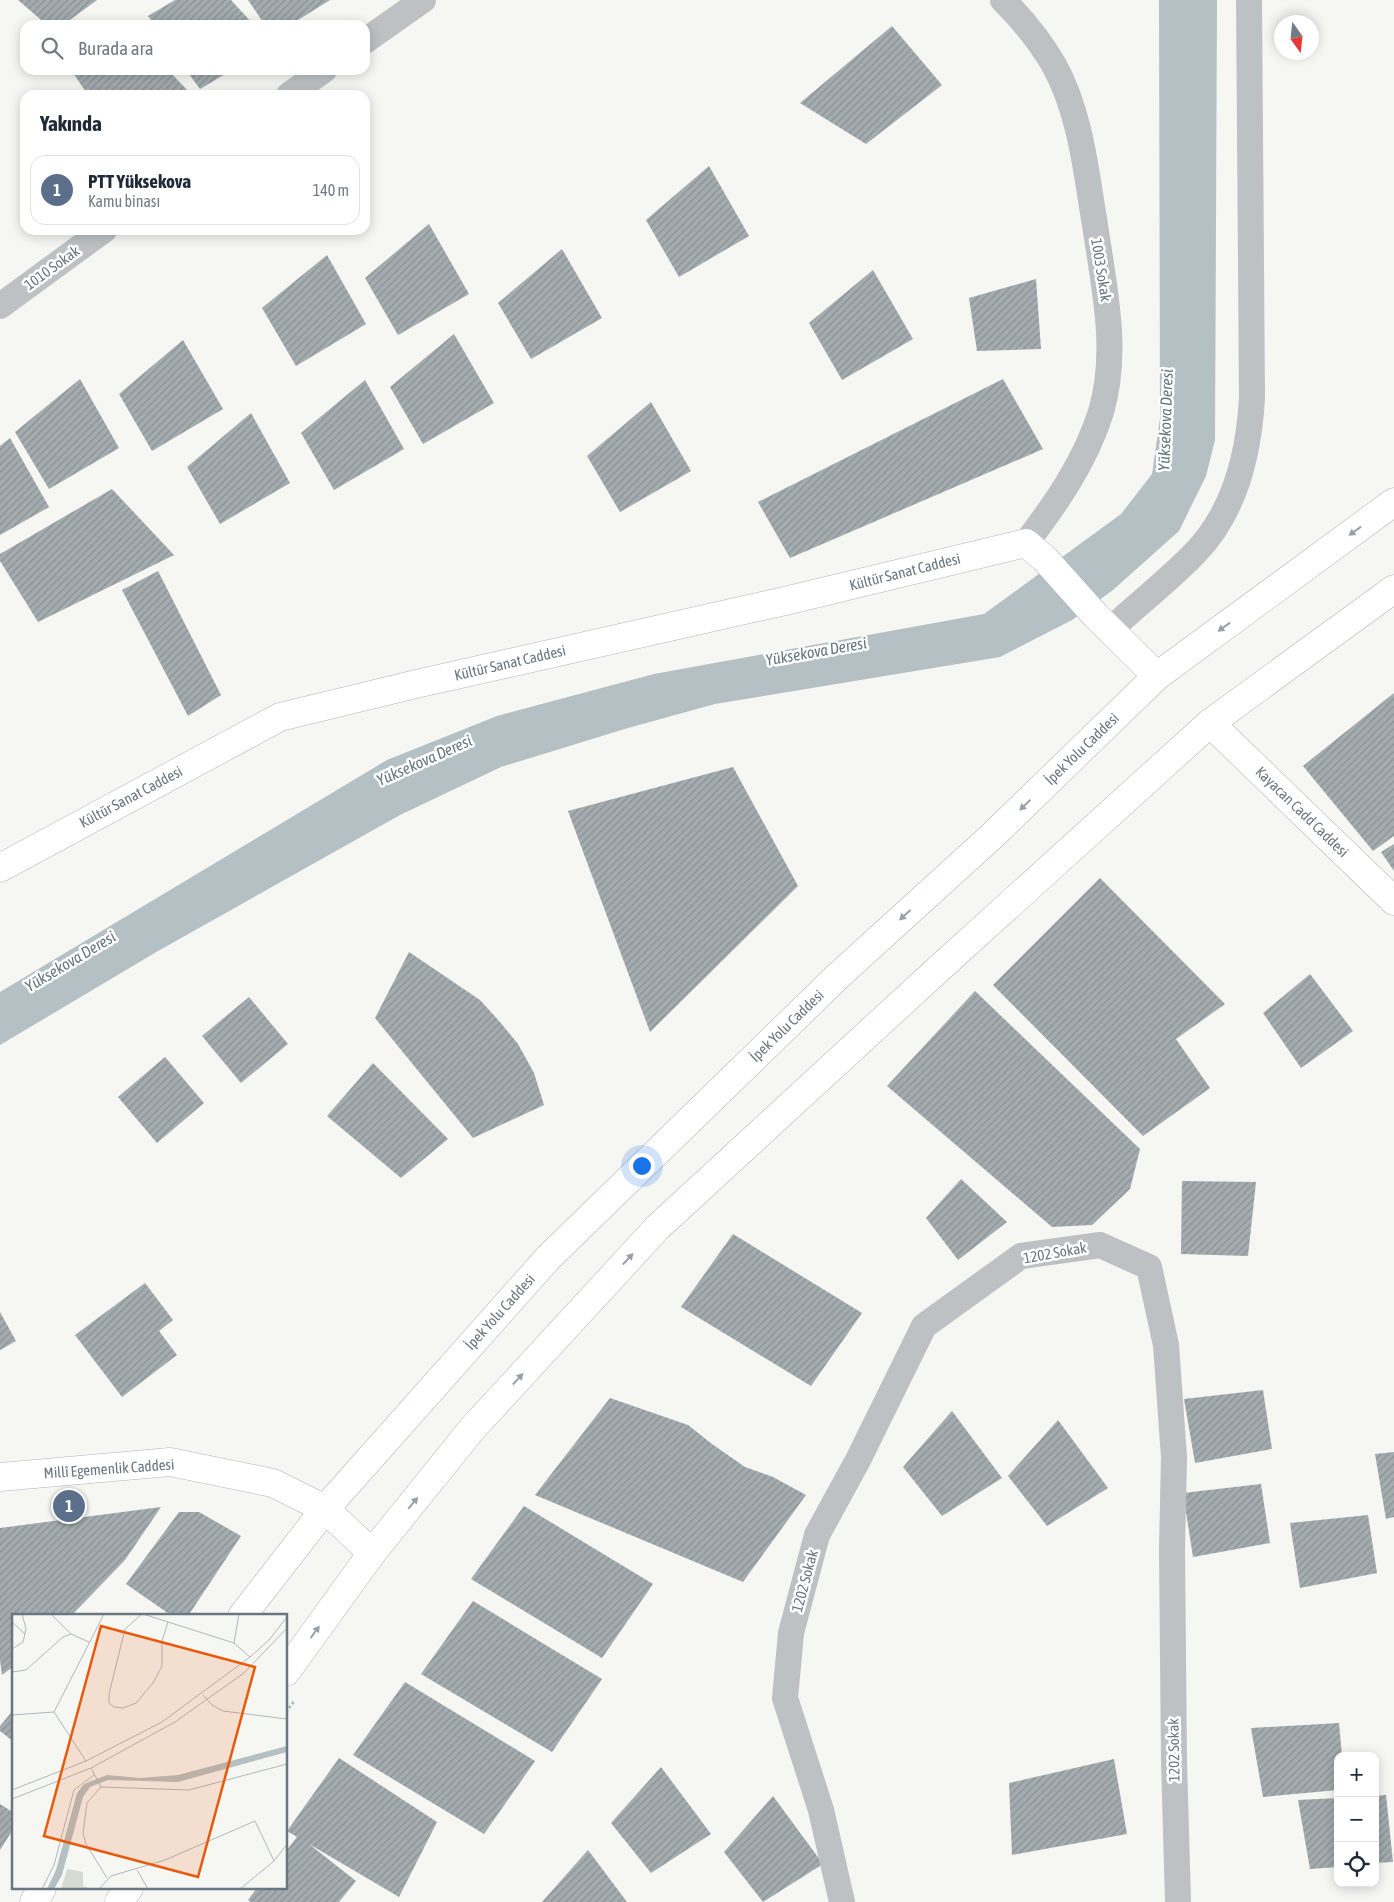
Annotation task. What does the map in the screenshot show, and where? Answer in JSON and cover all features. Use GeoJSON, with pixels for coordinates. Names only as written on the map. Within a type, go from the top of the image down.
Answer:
{"type":"FeatureCollection","features":[{"type":"Feature","properties":{"kind":"main road","name":"İpek Yolu Caddesi"},"geometry":{"type":"LineString","coordinates":[[244,1614],[325,1509],[548,1258],[838,976],[992,836],[1157,676],[1394,502]]}},
{"type":"Feature","properties":{"kind":"main road"},"geometry":{"type":"LineString","coordinates":[[1035,551],[1103,623],[1157,676]]}},
{"type":"Feature","properties":{"kind":"main road","name":"Kültür Sanat Caddesi"},"geometry":{"type":"LineString","coordinates":[[0,868],[280,717],[785,601],[1035,551]]}},
{"type":"Feature","properties":{"kind":"main road"},"geometry":{"type":"LineString","coordinates":[[288,1669],[372,1553],[472,1429],[658,1227],[932,974],[1210,723],[1394,589]]}},
{"type":"Feature","properties":{"kind":"main road","name":"Kayacan Cadd Caddesi"},"geometry":{"type":"LineString","coordinates":[[1210,723],[1394,901]]}},
{"type":"Feature","properties":{"kind":"main road","name":"Millî Egemenlik Caddesi"},"geometry":{"type":"LineString","coordinates":[[0,1477],[170,1462],[273,1483],[325,1509],[372,1553]]}},
{"type":"Feature","properties":{"kind":"main road"},"geometry":{"type":"LineString","coordinates":[[34,1902],[41,1890]]}},
{"type":"Feature","properties":{"kind":"main road"},"geometry":{"type":"LineString","coordinates":[[119,1902],[128,1890]]}},
{"type":"Feature","properties":{"kind":"street"},"geometry":{"type":"LineString","coordinates":[[370,37],[423,0]]}},
{"type":"Feature","properties":{"kind":"street","name":"1003 Sokak"},"geometry":{"type":"LineString","coordinates":[[1003,0],[1029,26],[1055,66],[1075,115],[1086,169],[1110,324],[1108,372],[1101,411],[1084,457],[1059,499],[1035,551]]}},
{"type":"Feature","properties":{"kind":"street"},"geometry":{"type":"LineString","coordinates":[[1103,623],[1196,552],[1213,529],[1227,504],[1246,452],[1252,398],[1249,0]]}},
{"type":"Feature","properties":{"kind":"street"},"geometry":{"type":"LineString","coordinates":[[296,90],[317,75]]}},
{"type":"Feature","properties":{"kind":"street","name":"1010 Sokak"},"geometry":{"type":"LineString","coordinates":[[0,306],[97,235]]}},
{"type":"Feature","properties":{"kind":"street","name":"1202 Sokak"},"geometry":{"type":"LineString","coordinates":[[842,1902],[821,1810],[785,1698],[791,1633],[818,1535],[858,1460],[924,1326],[1021,1256],[1100,1245],[1149,1267],[1166,1344],[1174,1457],[1172,1568],[1178,1902]]}},
{"type":"Feature","properties":{"kind":"path"},"geometry":{"type":"LineString","coordinates":[[288,1710],[298,1697]]}},
{"type":"Feature","properties":{"kind":"water","name":"Yüksekova Deresi"},"geometry":{"type":"Polygon","coordinates":[[[1159,0],[1217,0],[1215,440],[1206,476],[1179,531],[1113,590],[1072,620],[1000,657],[715,704],[628,728],[501,767],[400,815],[158,951],[0,1045],[0,992],[387,760],[497,716],[654,674],[984,614],[1121,514],[1152,474],[1160,418],[1159,0]]]}},
{"type":"Feature","properties":{"kind":"building"},"geometry":{"type":"Polygon","coordinates":[[[18,0],[97,0],[70,20],[41,20],[18,0]]]}},
{"type":"Feature","properties":{"kind":"building"},"geometry":{"type":"Polygon","coordinates":[[[175,0],[231,0],[249,20],[151,20],[148,16],[175,0]]]}},
{"type":"Feature","properties":{"kind":"building"},"geometry":{"type":"Polygon","coordinates":[[[248,0],[330,0],[298,20],[262,20],[248,0]]]}},
{"type":"Feature","properties":{"kind":"building"},"geometry":{"type":"Polygon","coordinates":[[[892,26],[942,85],[866,144],[800,103],[892,26]]]}},
{"type":"Feature","properties":{"kind":"building"},"geometry":{"type":"Polygon","coordinates":[[[74,75],[173,75],[187,90],[85,90],[74,75]]]}},
{"type":"Feature","properties":{"kind":"building"},"geometry":{"type":"Polygon","coordinates":[[[190,75],[224,75],[200,89],[190,75]]]}},
{"type":"Feature","properties":{"kind":"building"},"geometry":{"type":"Polygon","coordinates":[[[709,166],[749,236],[679,277],[646,220],[709,166]]]}},
{"type":"Feature","properties":{"kind":"building"},"geometry":{"type":"Polygon","coordinates":[[[429,224],[469,294],[398,335],[365,278],[429,224]]]}},
{"type":"Feature","properties":{"kind":"building"},"geometry":{"type":"Polygon","coordinates":[[[562,249],[602,318],[531,359],[498,303],[562,249]]]}},
{"type":"Feature","properties":{"kind":"building"},"geometry":{"type":"Polygon","coordinates":[[[327,255],[366,324],[296,366],[262,308],[327,255]]]}},
{"type":"Feature","properties":{"kind":"building"},"geometry":{"type":"Polygon","coordinates":[[[873,270],[913,339],[842,380],[809,323],[873,270]]]}},
{"type":"Feature","properties":{"kind":"building"},"geometry":{"type":"Polygon","coordinates":[[[1036,279],[1041,349],[977,351],[969,298],[1036,279]]]}},
{"type":"Feature","properties":{"kind":"building"},"geometry":{"type":"Polygon","coordinates":[[[454,334],[494,403],[423,444],[390,387],[454,334]]]}},
{"type":"Feature","properties":{"kind":"building"},"geometry":{"type":"Polygon","coordinates":[[[183,340],[223,409],[152,451],[119,394],[183,340]]]}},
{"type":"Feature","properties":{"kind":"building"},"geometry":{"type":"Polygon","coordinates":[[[80,379],[119,448],[49,489],[15,432],[80,379]]]}},
{"type":"Feature","properties":{"kind":"building"},"geometry":{"type":"Polygon","coordinates":[[[1003,379],[1043,449],[790,558],[758,502],[1003,379]]]}},
{"type":"Feature","properties":{"kind":"building"},"geometry":{"type":"Polygon","coordinates":[[[365,380],[404,449],[334,490],[301,433],[365,380]]]}},
{"type":"Feature","properties":{"kind":"building"},"geometry":{"type":"Polygon","coordinates":[[[651,402],[691,471],[620,512],[587,456],[651,402]]]}},
{"type":"Feature","properties":{"kind":"building"},"geometry":{"type":"Polygon","coordinates":[[[251,413],[290,483],[220,524],[187,467],[251,413]]]}},
{"type":"Feature","properties":{"kind":"building"},"geometry":{"type":"Polygon","coordinates":[[[10,438],[49,507],[0,535],[0,446],[10,438]]]}},
{"type":"Feature","properties":{"kind":"building"},"geometry":{"type":"Polygon","coordinates":[[[112,489],[174,555],[38,622],[0,561],[0,554],[112,489]]]}},
{"type":"Feature","properties":{"kind":"building"},"geometry":{"type":"Polygon","coordinates":[[[158,571],[221,695],[188,716],[122,590],[158,571]]]}},
{"type":"Feature","properties":{"kind":"building"},"geometry":{"type":"Polygon","coordinates":[[[1394,693],[1394,836],[1373,851],[1303,766],[1394,693]]]}},
{"type":"Feature","properties":{"kind":"building"},"geometry":{"type":"Polygon","coordinates":[[[733,767],[798,886],[650,1032],[568,811],[733,767]]]}},
{"type":"Feature","properties":{"kind":"building"},"geometry":{"type":"Polygon","coordinates":[[[1394,844],[1394,871],[1381,852],[1394,844]]]}},
{"type":"Feature","properties":{"kind":"building"},"geometry":{"type":"Polygon","coordinates":[[[1100,878],[1225,1004],[1176,1039],[1210,1088],[1143,1136],[993,985],[1100,878]]]}},
{"type":"Feature","properties":{"kind":"building"},"geometry":{"type":"Polygon","coordinates":[[[409,952],[480,1000],[500,1022],[518,1044],[534,1073],[544,1105],[473,1138],[375,1018],[409,952]]]}},
{"type":"Feature","properties":{"kind":"building"},"geometry":{"type":"Polygon","coordinates":[[[1310,974],[1353,1031],[1301,1068],[1263,1013],[1310,974]]]}},
{"type":"Feature","properties":{"kind":"building"},"geometry":{"type":"Polygon","coordinates":[[[975,991],[1140,1149],[1130,1189],[1092,1225],[1052,1227],[887,1086],[975,991]]]}},
{"type":"Feature","properties":{"kind":"building"},"geometry":{"type":"Polygon","coordinates":[[[249,997],[288,1044],[241,1083],[202,1036],[249,997]]]}},
{"type":"Feature","properties":{"kind":"building"},"geometry":{"type":"Polygon","coordinates":[[[165,1057],[204,1103],[157,1143],[118,1097],[165,1057]]]}},
{"type":"Feature","properties":{"kind":"building"},"geometry":{"type":"Polygon","coordinates":[[[373,1063],[448,1139],[401,1178],[327,1116],[373,1063]]]}},
{"type":"Feature","properties":{"kind":"building"},"geometry":{"type":"Polygon","coordinates":[[[961,1179],[1007,1222],[958,1260],[926,1218],[961,1179]]]}},
{"type":"Feature","properties":{"kind":"building"},"geometry":{"type":"Polygon","coordinates":[[[1182,1181],[1256,1182],[1248,1256],[1181,1254],[1182,1181]]]}},
{"type":"Feature","properties":{"kind":"building"},"geometry":{"type":"Polygon","coordinates":[[[733,1234],[862,1313],[811,1386],[681,1307],[733,1234]]]}},
{"type":"Feature","properties":{"kind":"building"},"geometry":{"type":"Polygon","coordinates":[[[145,1283],[173,1320],[159,1331],[177,1355],[122,1397],[75,1335],[145,1283]]]}},
{"type":"Feature","properties":{"kind":"building"},"geometry":{"type":"Polygon","coordinates":[[[0,1312],[16,1341],[0,1350],[0,1312]]]}},
{"type":"Feature","properties":{"kind":"building"},"geometry":{"type":"Polygon","coordinates":[[[1263,1390],[1272,1449],[1195,1463],[1184,1399],[1263,1390]]]}},
{"type":"Feature","properties":{"kind":"building"},"geometry":{"type":"Polygon","coordinates":[[[610,1398],[688,1425],[745,1467],[773,1477],[806,1495],[743,1582],[535,1495],[610,1398]]]}},
{"type":"Feature","properties":{"kind":"building"},"geometry":{"type":"Polygon","coordinates":[[[952,1411],[1002,1478],[942,1516],[903,1467],[952,1411]]]}},
{"type":"Feature","properties":{"kind":"building"},"geometry":{"type":"Polygon","coordinates":[[[1058,1420],[1108,1488],[1047,1526],[1008,1476],[1058,1420]]]}},
{"type":"Feature","properties":{"kind":"building"},"geometry":{"type":"Polygon","coordinates":[[[1394,1452],[1394,1517],[1386,1519],[1375,1454],[1394,1452]]]}},
{"type":"Feature","properties":{"kind":"building"},"geometry":{"type":"Polygon","coordinates":[[[1261,1484],[1270,1543],[1193,1557],[1183,1493],[1261,1484]]]}},
{"type":"Feature","properties":{"kind":"building"},"geometry":{"type":"Polygon","coordinates":[[[524,1506],[653,1584],[602,1658],[471,1579],[524,1506]]]}},
{"type":"Feature","properties":{"kind":"building"},"geometry":{"type":"Polygon","coordinates":[[[161,1507],[125,1560],[73,1614],[12,1614],[12,1668],[2,1675],[0,1660],[0,1528],[161,1507]]]}},
{"type":"Feature","properties":{"kind":"building"},"geometry":{"type":"Polygon","coordinates":[[[179,1512],[199,1512],[241,1536],[189,1614],[169,1614],[126,1584],[179,1512]]]}},
{"type":"Feature","properties":{"kind":"building"},"geometry":{"type":"Polygon","coordinates":[[[1368,1515],[1377,1573],[1300,1588],[1290,1523],[1368,1515]]]}},
{"type":"Feature","properties":{"kind":"building"},"geometry":{"type":"Polygon","coordinates":[[[473,1601],[602,1679],[552,1752],[421,1674],[473,1601]]]}},
{"type":"Feature","properties":{"kind":"building"},"geometry":{"type":"Polygon","coordinates":[[[405,1682],[535,1761],[484,1834],[353,1755],[405,1682]]]}},
{"type":"Feature","properties":{"kind":"building"},"geometry":{"type":"Polygon","coordinates":[[[12,1711],[12,1740],[0,1731],[0,1726],[12,1711]]]}},
{"type":"Feature","properties":{"kind":"building"},"geometry":{"type":"Polygon","coordinates":[[[1339,1723],[1342,1752],[1334,1752],[1334,1790],[1263,1797],[1251,1728],[1339,1723]]]}},
{"type":"Feature","properties":{"kind":"building"},"geometry":{"type":"Polygon","coordinates":[[[339,1758],[437,1822],[399,1897],[309,1844],[356,1881],[339,1902],[251,1902],[248,1900],[256,1890],[288,1890],[288,1848],[297,1837],[288,1832],[339,1758]]]}},
{"type":"Feature","properties":{"kind":"building"},"geometry":{"type":"Polygon","coordinates":[[[1114,1759],[1127,1834],[1012,1855],[1009,1783],[1114,1759]]]}},
{"type":"Feature","properties":{"kind":"building"},"geometry":{"type":"Polygon","coordinates":[[[661,1767],[711,1834],[651,1873],[611,1823],[661,1767]]]}},
{"type":"Feature","properties":{"kind":"building"},"geometry":{"type":"Polygon","coordinates":[[[1386,1795],[1393,1862],[1379,1863],[1379,1796],[1386,1795]]]}},
{"type":"Feature","properties":{"kind":"building"},"geometry":{"type":"Polygon","coordinates":[[[773,1796],[823,1864],[763,1902],[724,1852],[773,1796]]]}},
{"type":"Feature","properties":{"kind":"building"},"geometry":{"type":"Polygon","coordinates":[[[1334,1798],[1334,1867],[1310,1869],[1298,1800],[1334,1798]]]}},
{"type":"Feature","properties":{"kind":"building"},"geometry":{"type":"Polygon","coordinates":[[[0,1804],[12,1812],[12,1831],[0,1850],[0,1804]]]}},
{"type":"Feature","properties":{"kind":"building"},"geometry":{"type":"Polygon","coordinates":[[[588,1850],[627,1902],[542,1902],[588,1850]]]}},
{"type":"Feature","properties":{"kind":"place","name":"PTT Yüksekova"},"geometry":{"type":"Point","coordinates":[69,1506]}}]}
